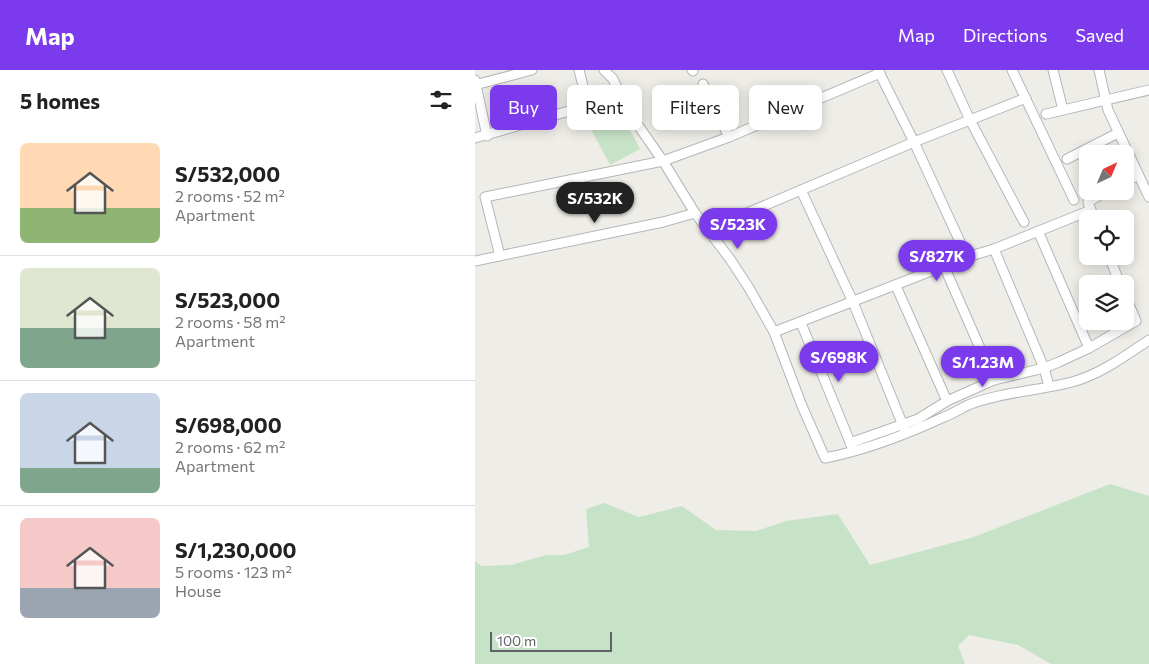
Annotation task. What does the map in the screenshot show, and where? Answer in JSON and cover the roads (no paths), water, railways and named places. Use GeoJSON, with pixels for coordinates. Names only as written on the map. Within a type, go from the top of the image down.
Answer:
{"type":"FeatureCollection","features":[{"type":"Feature","properties":{"kind":"street"},"geometry":{"type":"LineString","coordinates":[[487,136],[476,83],[531,70]]}},
{"type":"Feature","properties":{"kind":"street"},"geometry":{"type":"LineString","coordinates":[[475,138],[576,109],[587,102],[579,70]]}},
{"type":"Feature","properties":{"kind":"street"},"geometry":{"type":"LineString","coordinates":[[604,70],[613,79],[626,108],[663,161],[695,213],[745,281],[774,332],[802,406],[825,458],[854,452],[906,434],[967,406],[1009,393],[1073,382],[1107,367],[1149,340]]}},
{"type":"Feature","properties":{"kind":"street"},"geometry":{"type":"LineString","coordinates":[[947,70],[970,120],[1024,222]]}},
{"type":"Feature","properties":{"kind":"street"},"geometry":{"type":"LineString","coordinates":[[1012,70],[1074,200]]}},
{"type":"Feature","properties":{"kind":"street"},"geometry":{"type":"LineString","coordinates":[[1053,70],[1063,110]]}},
{"type":"Feature","properties":{"kind":"street"},"geometry":{"type":"LineString","coordinates":[[1099,70],[1104,100],[1149,197]]}},
{"type":"Feature","properties":{"kind":"street"},"geometry":{"type":"LineString","coordinates":[[501,256],[485,197],[663,161],[729,137],[879,71],[967,258]]}},
{"type":"Feature","properties":{"kind":"street"},"geometry":{"type":"LineString","coordinates":[[703,84],[729,137]]}},
{"type":"Feature","properties":{"kind":"street"},"geometry":{"type":"LineString","coordinates":[[1046,114],[1149,90]]}},
{"type":"Feature","properties":{"kind":"street"},"geometry":{"type":"LineString","coordinates":[[707,230],[914,142],[1026,98]]}},
{"type":"Feature","properties":{"kind":"street"},"geometry":{"type":"LineString","coordinates":[[1067,159],[1118,133]]}},
{"type":"Feature","properties":{"kind":"street"},"geometry":{"type":"LineString","coordinates":[[1134,177],[1138,175]]}},
{"type":"Feature","properties":{"kind":"street"},"geometry":{"type":"LineString","coordinates":[[801,190],[853,302],[906,434]]}},
{"type":"Feature","properties":{"kind":"street"},"geometry":{"type":"LineString","coordinates":[[475,261],[663,222],[695,213]]}},
{"type":"Feature","properties":{"kind":"street"},"geometry":{"type":"LineString","coordinates":[[774,332],[944,266],[994,249],[1038,231],[1079,218]]}},
{"type":"Feature","properties":{"kind":"street"},"geometry":{"type":"LineString","coordinates":[[1038,231],[1089,348]]}},
{"type":"Feature","properties":{"kind":"street"},"geometry":{"type":"LineString","coordinates":[[994,249],[1045,368],[1049,386]]}},
{"type":"Feature","properties":{"kind":"street"},"geometry":{"type":"LineString","coordinates":[[944,266],[994,380]]}},
{"type":"Feature","properties":{"kind":"street"},"geometry":{"type":"LineString","coordinates":[[895,286],[947,401]]}},
{"type":"Feature","properties":{"kind":"street"},"geometry":{"type":"LineString","coordinates":[[801,322],[854,452]]}},
{"type":"Feature","properties":{"kind":"street"},"geometry":{"type":"LineString","coordinates":[[850,443],[918,419],[947,401],[994,380],[1045,368],[1089,348],[1120,330]]}}]}
